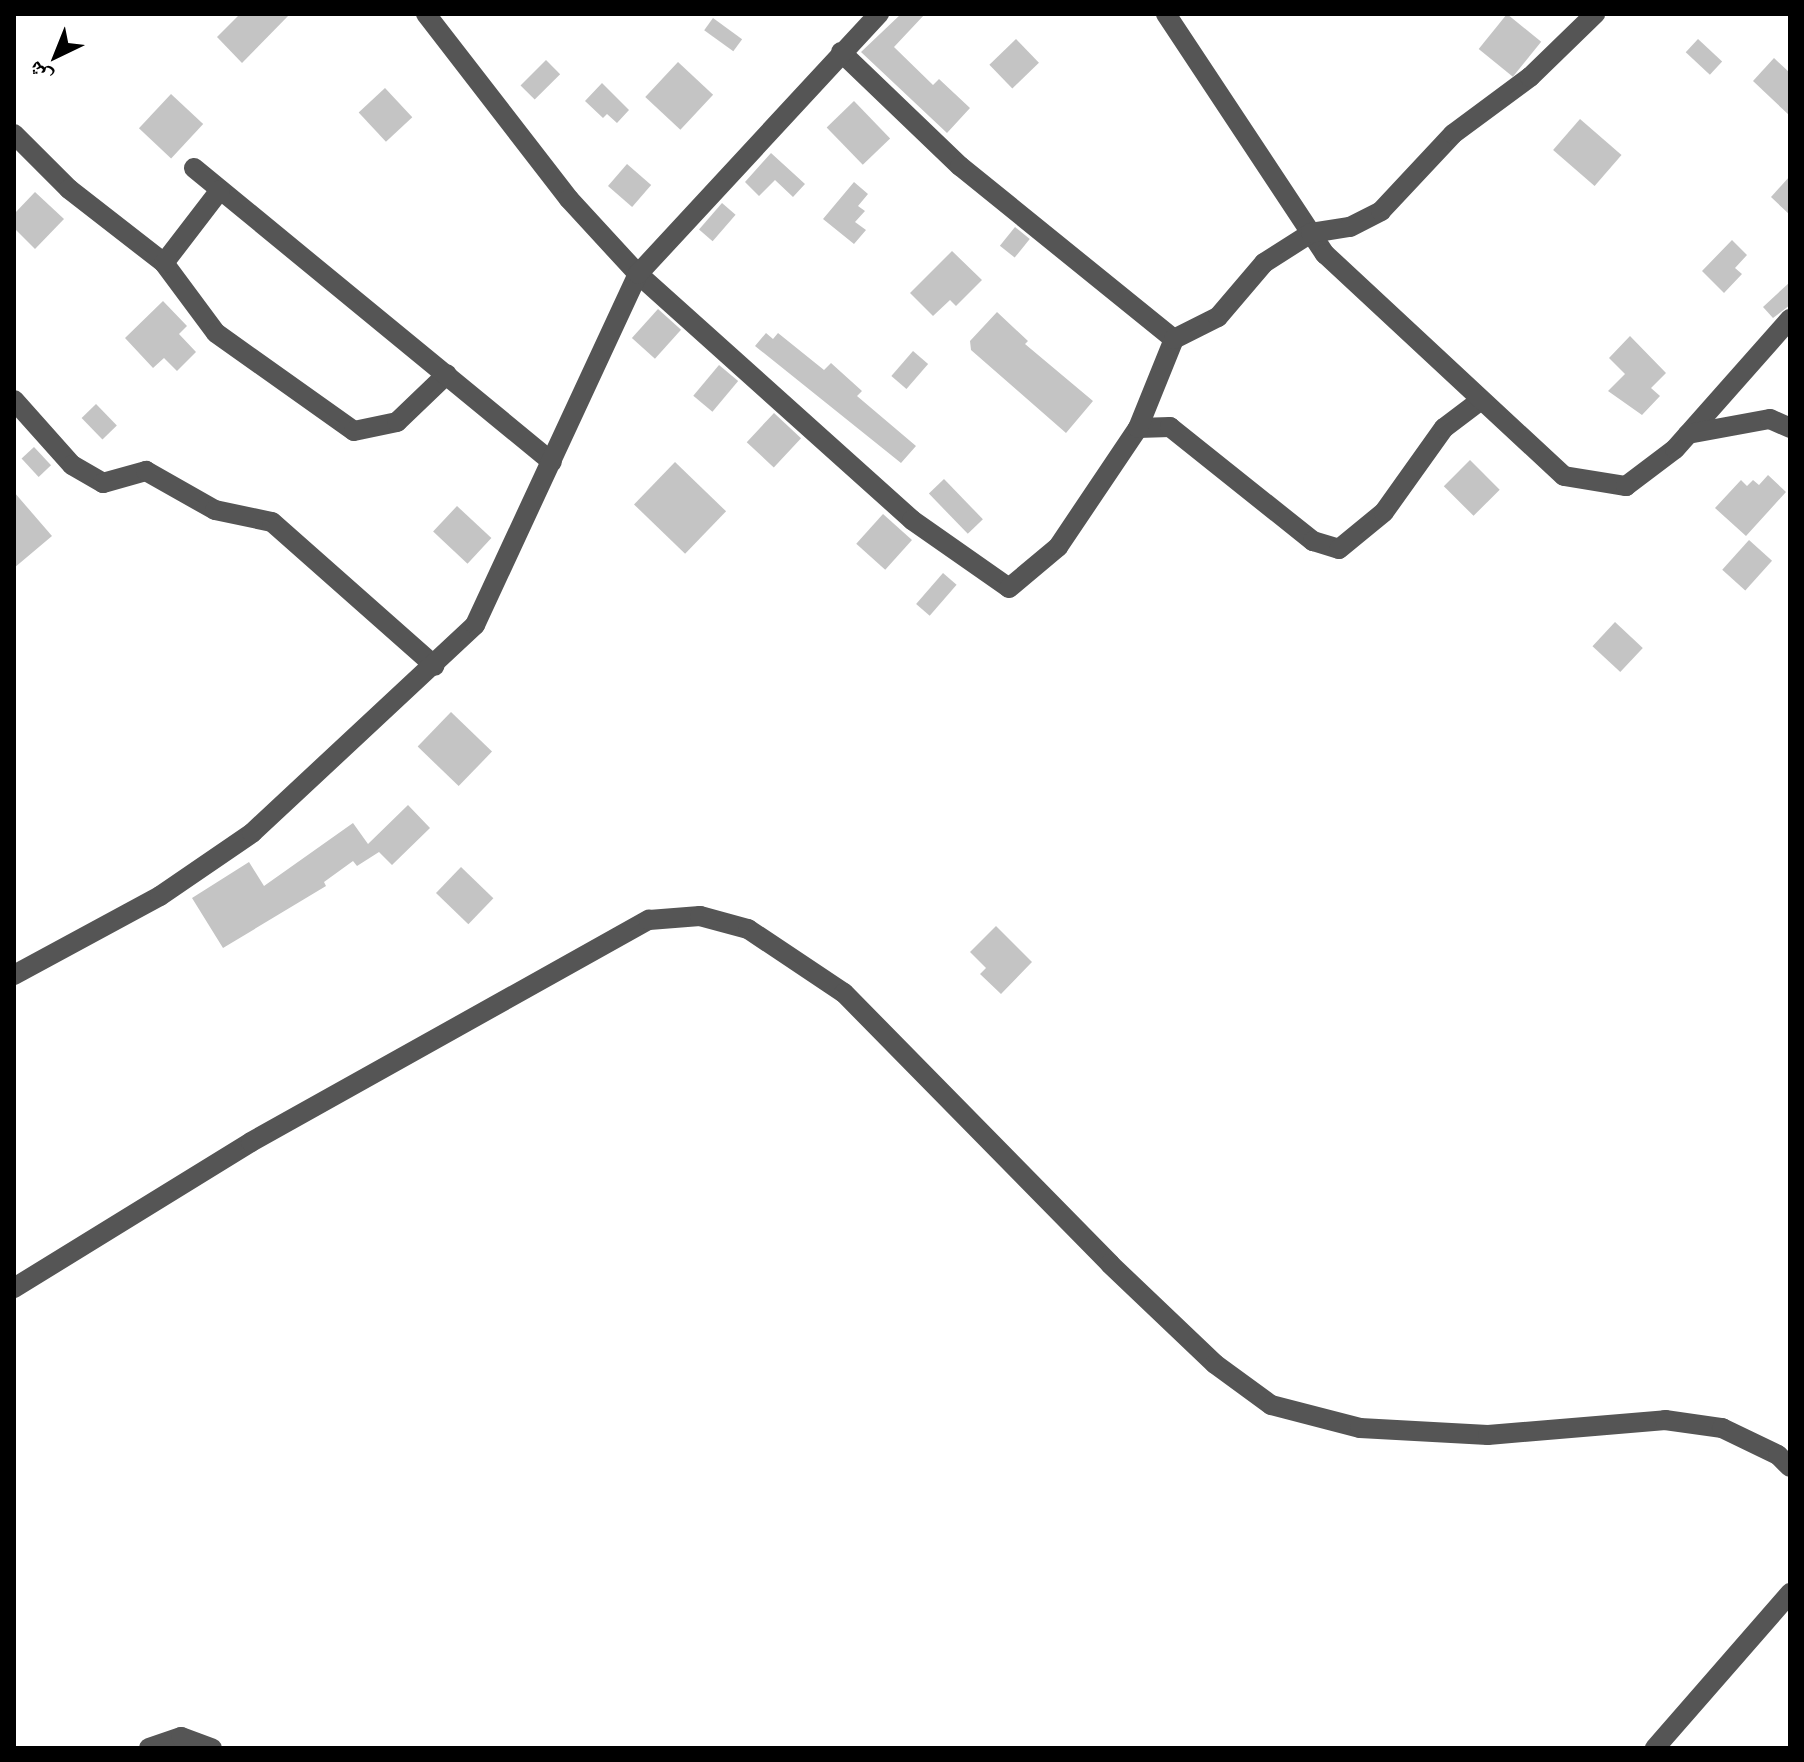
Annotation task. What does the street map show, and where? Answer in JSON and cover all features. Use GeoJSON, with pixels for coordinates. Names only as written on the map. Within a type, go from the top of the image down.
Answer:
{"type":"FeatureCollection","features":[{"type":"Feature","properties":{"kind":"street"},"geometry":{"type":"LineString","coordinates":[[426,14],[569,199],[638,274],[912,520],[1009,588],[1058,547],[1138,428],[1174,339],[1218,317],[1264,263],[1311,233],[1350,227],[1381,211],[1453,134],[1530,77],[1595,14]]}},
{"type":"Feature","properties":{"kind":"street"},"geometry":{"type":"LineString","coordinates":[[14,975],[160,896],[252,833],[435,666],[475,625],[638,274],[879,14]]}},
{"type":"Feature","properties":{"kind":"street"},"geometry":{"type":"LineString","coordinates":[[1166,14],[1325,254],[1564,476],[1626,486],[1688,434],[1790,319]]}},
{"type":"Feature","properties":{"kind":"street"},"geometry":{"type":"LineString","coordinates":[[841,52],[960,166],[1174,339]]}},
{"type":"Feature","properties":{"kind":"street"},"geometry":{"type":"LineString","coordinates":[[14,134],[69,189],[164,263],[216,333],[354,431],[397,422],[447,374]]}},
{"type":"Feature","properties":{"kind":"street"},"geometry":{"type":"LineString","coordinates":[[194,168],[552,462]]}},
{"type":"Feature","properties":{"kind":"street"},"geometry":{"type":"LineString","coordinates":[[164,263],[220,190]]}},
{"type":"Feature","properties":{"kind":"street"},"geometry":{"type":"LineString","coordinates":[[14,400],[72,465],[103,483],[146,471],[215,510],[272,522],[435,666]]}},
{"type":"Feature","properties":{"kind":"street"},"geometry":{"type":"LineString","coordinates":[[1138,428],[1170,427],[1313,541],[1339,549],[1384,512],[1444,428],[1481,400]]}},
{"type":"Feature","properties":{"kind":"street"},"geometry":{"type":"LineString","coordinates":[[1688,434],[1770,419],[1790,428]]}},
{"type":"Feature","properties":{"kind":"street"},"geometry":{"type":"LineString","coordinates":[[14,1288],[251,1142],[649,920],[700,916],[748,929],[844,993],[1110,1264],[1215,1364],[1271,1405],[1360,1428],[1488,1435],[1665,1420],[1722,1428],[1778,1455],[1790,1467]]}},
{"type":"Feature","properties":{"kind":"street"},"geometry":{"type":"LineString","coordinates":[[1655,1748],[1790,1593]]}},
{"type":"Feature","properties":{"kind":"street"},"geometry":{"type":"LineString","coordinates":[[149,1748],[181,1737],[212,1748]]}},
{"type":"Feature","properties":{"kind":"building"},"geometry":{"type":"Polygon","coordinates":[[[240,14],[290,14],[242,63],[217,37],[240,14]]]}},
{"type":"Feature","properties":{"kind":"building"},"geometry":{"type":"Polygon","coordinates":[[[901,14],[925,14],[894,47],[933,85],[939,79],[970,108],[947,133],[861,52],[901,14]]]}},
{"type":"Feature","properties":{"kind":"building"},"geometry":{"type":"Polygon","coordinates":[[[1507,14],[1541,42],[1513,77],[1479,49],[1507,14]]]}},
{"type":"Feature","properties":{"kind":"building"},"geometry":{"type":"Polygon","coordinates":[[[713,18],[742,39],[733,51],[704,30],[713,18]]]}},
{"type":"Feature","properties":{"kind":"building"},"geometry":{"type":"Polygon","coordinates":[[[1016,39],[1039,63],[1012,88],[989,65],[1016,39]]]}},
{"type":"Feature","properties":{"kind":"building"},"geometry":{"type":"Polygon","coordinates":[[[1698,39],[1722,62],[1710,75],[1686,52],[1698,39]]]}},
{"type":"Feature","properties":{"kind":"building"},"geometry":{"type":"Polygon","coordinates":[[[1774,58],[1790,73],[1790,116],[1753,81],[1774,58]]]}},
{"type":"Feature","properties":{"kind":"building"},"geometry":{"type":"Polygon","coordinates":[[[546,60],[560,74],[535,100],[521,85],[546,60]]]}},
{"type":"Feature","properties":{"kind":"building"},"geometry":{"type":"Polygon","coordinates":[[[678,62],[713,95],[680,130],[645,97],[678,62]]]}},
{"type":"Feature","properties":{"kind":"building"},"geometry":{"type":"Polygon","coordinates":[[[602,83],[629,110],[617,123],[607,114],[603,118],[585,101],[602,83]]]}},
{"type":"Feature","properties":{"kind":"building"},"geometry":{"type":"Polygon","coordinates":[[[385,88],[412,117],[386,142],[359,113],[385,88]]]}},
{"type":"Feature","properties":{"kind":"building"},"geometry":{"type":"Polygon","coordinates":[[[171,94],[203,124],[171,158],[139,128],[171,94]]]}},
{"type":"Feature","properties":{"kind":"building"},"geometry":{"type":"Polygon","coordinates":[[[854,101],[890,138],[863,165],[827,127],[854,101]]]}},
{"type":"Feature","properties":{"kind":"building"},"geometry":{"type":"Polygon","coordinates":[[[1580,119],[1622,155],[1595,186],[1553,150],[1580,119]]]}},
{"type":"Feature","properties":{"kind":"building"},"geometry":{"type":"Polygon","coordinates":[[[771,153],[805,184],[793,197],[775,180],[759,196],[745,182],[771,153]]]}},
{"type":"Feature","properties":{"kind":"building"},"geometry":{"type":"Polygon","coordinates":[[[627,164],[651,185],[632,207],[608,186],[627,164]]]}},
{"type":"Feature","properties":{"kind":"building"},"geometry":{"type":"Polygon","coordinates":[[[1790,176],[1790,215],[1771,197],[1790,176]]]}},
{"type":"Feature","properties":{"kind":"building"},"geometry":{"type":"Polygon","coordinates":[[[854,182],[868,194],[858,206],[865,211],[855,222],[866,230],[854,244],[823,219],[854,182]]]}},
{"type":"Feature","properties":{"kind":"building"},"geometry":{"type":"Polygon","coordinates":[[[35,192],[64,219],[35,249],[14,228],[14,214],[35,192]]]}},
{"type":"Feature","properties":{"kind":"building"},"geometry":{"type":"Polygon","coordinates":[[[722,203],[736,215],[713,241],[699,229],[722,203]]]}},
{"type":"Feature","properties":{"kind":"building"},"geometry":{"type":"Polygon","coordinates":[[[1015,227],[1030,239],[1015,258],[1000,246],[1015,227]]]}},
{"type":"Feature","properties":{"kind":"building"},"geometry":{"type":"Polygon","coordinates":[[[1732,240],[1747,255],[1735,268],[1742,274],[1724,293],[1702,271],[1732,240]]]}},
{"type":"Feature","properties":{"kind":"building"},"geometry":{"type":"Polygon","coordinates":[[[952,251],[982,280],[956,306],[950,300],[933,316],[910,293],[952,251]]]}},
{"type":"Feature","properties":{"kind":"building"},"geometry":{"type":"Polygon","coordinates":[[[1790,282],[1790,305],[1773,318],[1763,307],[1790,282]]]}},
{"type":"Feature","properties":{"kind":"building"},"geometry":{"type":"Polygon","coordinates":[[[163,301],[187,326],[179,334],[196,352],[177,371],[164,358],[153,368],[125,338],[163,301]]]}},
{"type":"Feature","properties":{"kind":"building"},"geometry":{"type":"Polygon","coordinates":[[[658,309],[681,330],[655,359],[632,338],[658,309]]]}},
{"type":"Feature","properties":{"kind":"building"},"geometry":{"type":"Polygon","coordinates":[[[997,312],[1028,341],[1025,344],[1093,401],[1066,433],[971,350],[970,341],[997,312]]]}},
{"type":"Feature","properties":{"kind":"building"},"geometry":{"type":"Polygon","coordinates":[[[766,333],[773,339],[778,333],[824,370],[831,363],[862,391],[857,396],[916,446],[901,463],[755,346],[766,333]]]}},
{"type":"Feature","properties":{"kind":"building"},"geometry":{"type":"Polygon","coordinates":[[[1630,336],[1666,373],[1651,388],[1660,396],[1642,415],[1608,391],[1625,374],[1609,358],[1630,336]]]}},
{"type":"Feature","properties":{"kind":"building"},"geometry":{"type":"Polygon","coordinates":[[[913,351],[928,364],[906,389],[891,376],[913,351]]]}},
{"type":"Feature","properties":{"kind":"building"},"geometry":{"type":"Polygon","coordinates":[[[719,365],[738,381],[712,412],[693,396],[719,365]]]}},
{"type":"Feature","properties":{"kind":"building"},"geometry":{"type":"Polygon","coordinates":[[[96,404],[117,426],[102,439],[82,418],[96,404]]]}},
{"type":"Feature","properties":{"kind":"building"},"geometry":{"type":"Polygon","coordinates":[[[774,413],[801,438],[774,467],[747,442],[774,413]]]}},
{"type":"Feature","properties":{"kind":"building"},"geometry":{"type":"Polygon","coordinates":[[[34,447],[51,465],[39,477],[22,459],[34,447]]]}},
{"type":"Feature","properties":{"kind":"building"},"geometry":{"type":"Polygon","coordinates":[[[1470,460],[1500,490],[1474,516],[1444,486],[1470,460]]]}},
{"type":"Feature","properties":{"kind":"building"},"geometry":{"type":"Polygon","coordinates":[[[675,462],[726,511],[685,554],[634,504],[675,462]]]}},
{"type":"Feature","properties":{"kind":"building"},"geometry":{"type":"Polygon","coordinates":[[[1768,475],[1786,492],[1746,536],[1715,508],[1741,480],[1747,486],[1753,480],[1759,485],[1768,475]]]}},
{"type":"Feature","properties":{"kind":"building"},"geometry":{"type":"Polygon","coordinates":[[[944,479],[983,519],[968,534],[929,494],[944,479]]]}},
{"type":"Feature","properties":{"kind":"building"},"geometry":{"type":"Polygon","coordinates":[[[14,492],[52,536],[14,568],[14,492]]]}},
{"type":"Feature","properties":{"kind":"building"},"geometry":{"type":"Polygon","coordinates":[[[457,506],[491,538],[468,564],[433,532],[457,506]]]}},
{"type":"Feature","properties":{"kind":"building"},"geometry":{"type":"Polygon","coordinates":[[[883,514],[912,540],[885,570],[856,544],[883,514]]]}},
{"type":"Feature","properties":{"kind":"building"},"geometry":{"type":"Polygon","coordinates":[[[1749,540],[1772,561],[1745,590],[1722,570],[1749,540]]]}},
{"type":"Feature","properties":{"kind":"building"},"geometry":{"type":"Polygon","coordinates":[[[943,573],[957,585],[930,616],[916,604],[943,573]]]}},
{"type":"Feature","properties":{"kind":"building"},"geometry":{"type":"Polygon","coordinates":[[[1615,622],[1643,648],[1620,672],[1592,646],[1615,622]]]}},
{"type":"Feature","properties":{"kind":"building"},"geometry":{"type":"Polygon","coordinates":[[[451,712],[492,752],[459,786],[418,747],[451,712]]]}},
{"type":"Feature","properties":{"kind":"building"},"geometry":{"type":"Polygon","coordinates":[[[408,805],[430,828],[392,865],[379,852],[357,866],[353,861],[324,882],[326,886],[223,948],[192,898],[249,862],[264,886],[353,823],[368,844],[408,805]]]}},
{"type":"Feature","properties":{"kind":"building"},"geometry":{"type":"Polygon","coordinates":[[[461,867],[493,898],[468,924],[436,893],[461,867]]]}},
{"type":"Feature","properties":{"kind":"building"},"geometry":{"type":"Polygon","coordinates":[[[996,926],[1032,962],[1001,994],[980,974],[986,968],[970,952],[996,926]]]}}]}
